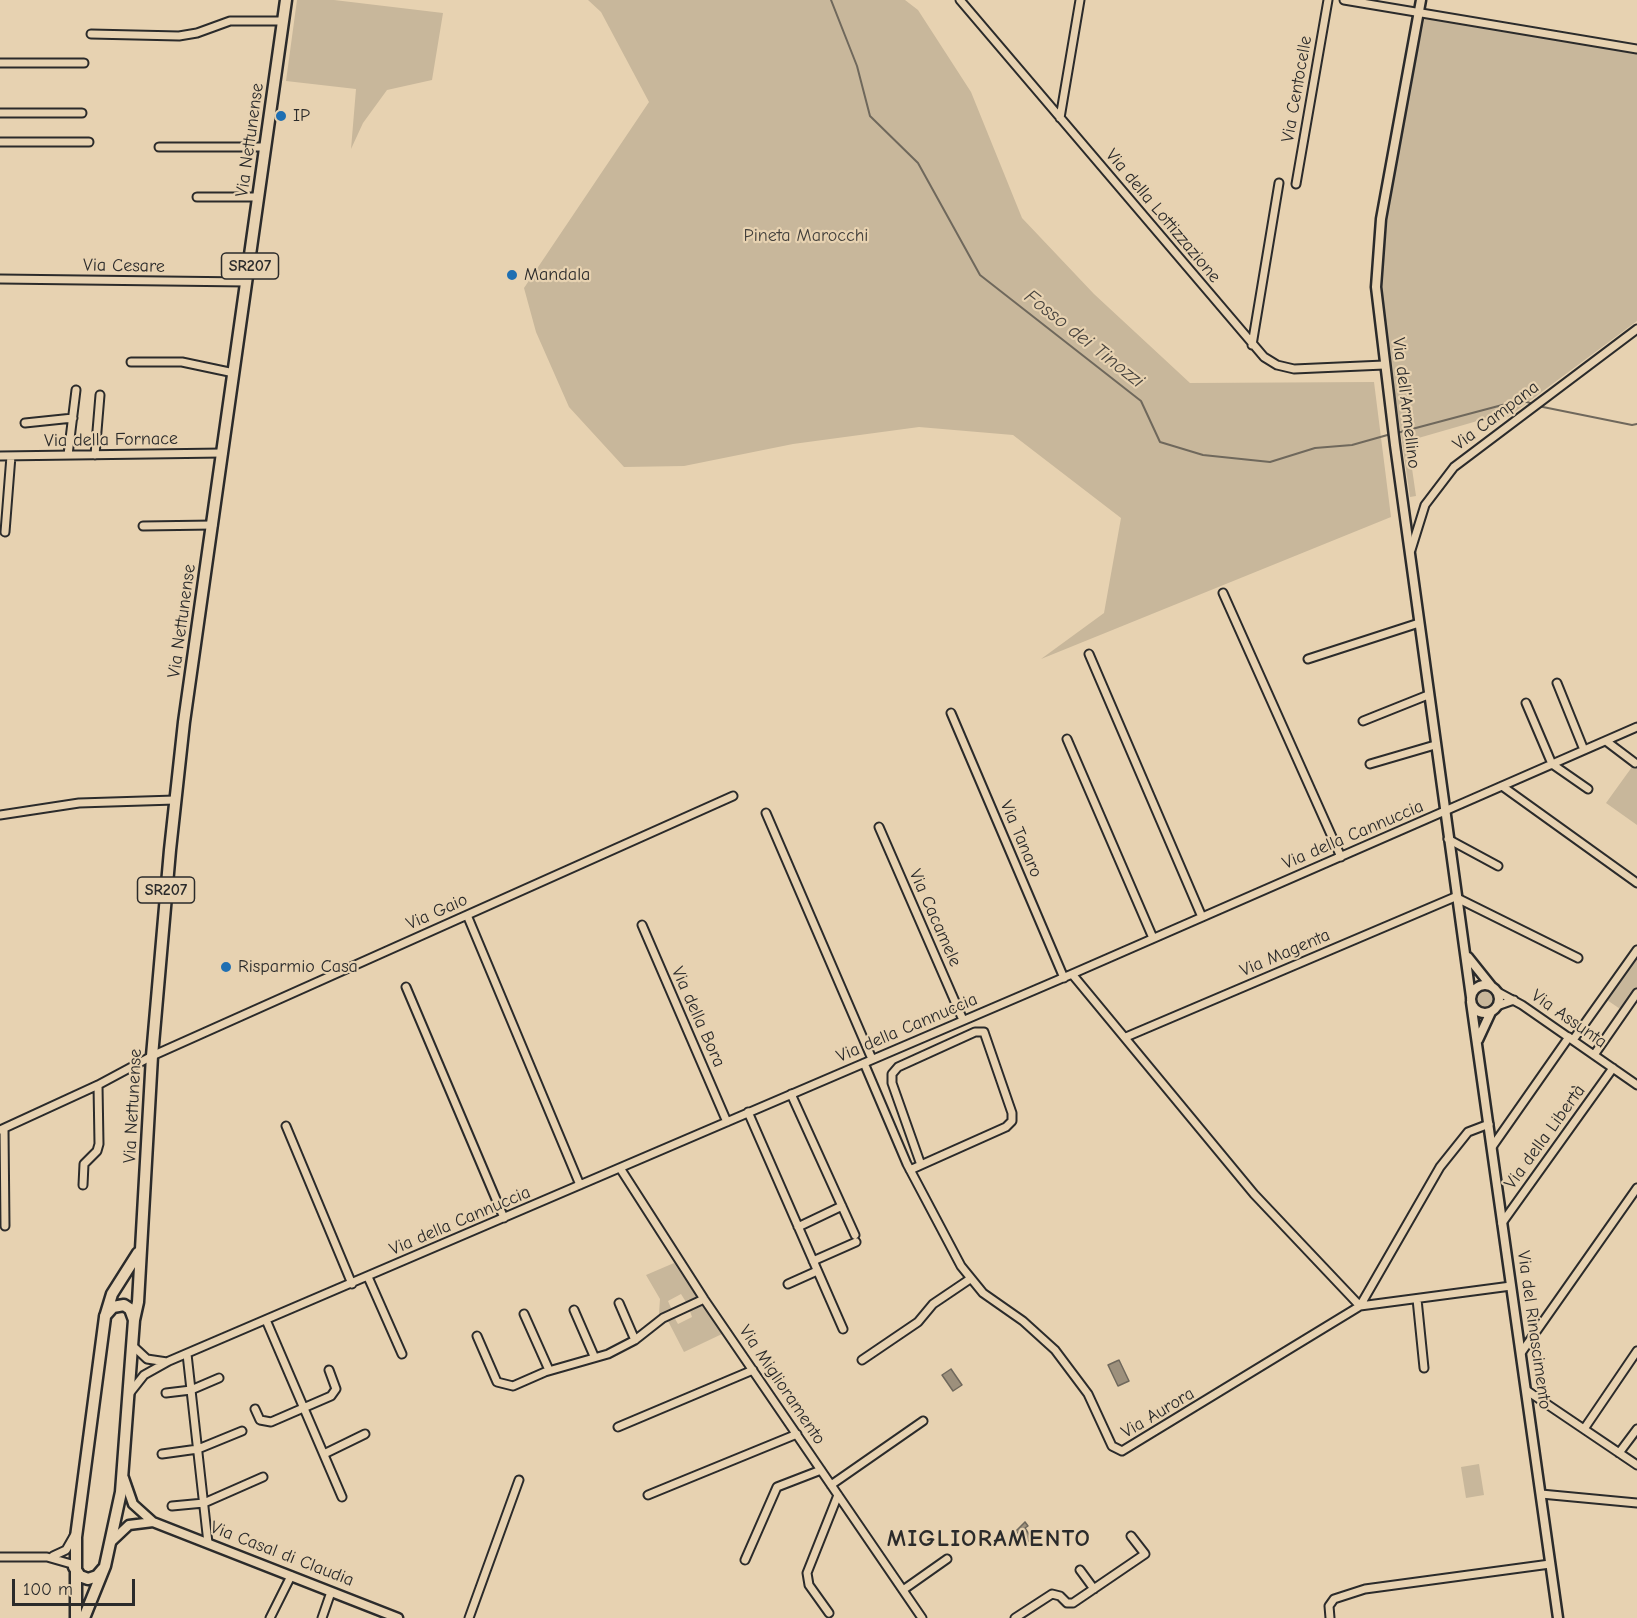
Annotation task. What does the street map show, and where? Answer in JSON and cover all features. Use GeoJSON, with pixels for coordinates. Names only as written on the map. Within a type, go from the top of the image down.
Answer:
{"type":"FeatureCollection","features":[{"type":"Feature","properties":{"kind":"main road","name":"Via Nettunense"},"geometry":{"type":"LineString","coordinates":[[84,1618],[105,1566],[123,1472],[134,1320],[138,1302],[139,1250],[152,1056],[175,800],[286,0]]}},
{"type":"Feature","properties":{"kind":"main road","name":"Via Nettunense"},"geometry":{"type":"LineString","coordinates":[[76,1618],[74,1566],[78,1518],[105,1317],[112,1294],[139,1250]]}},
{"type":"Feature","properties":{"kind":"main road"},"geometry":{"type":"LineString","coordinates":[[105,1317],[110,1309],[121,1305],[130,1309],[134,1320]]}},
{"type":"Feature","properties":{"kind":"main road"},"geometry":{"type":"LineString","coordinates":[[74,1566],[80,1575],[88,1579],[99,1574],[105,1566]]}},
{"type":"Feature","properties":{"kind":"street","name":"Via della Lottizzazione"},"geometry":{"type":"LineString","coordinates":[[960,0],[1252,345],[1269,361],[1290,368],[1384,365]]}},
{"type":"Feature","properties":{"kind":"street"},"geometry":{"type":"LineString","coordinates":[[1060,118],[1080,0]]}},
{"type":"Feature","properties":{"kind":"street","name":"Via Centocelle"},"geometry":{"type":"LineString","coordinates":[[1296,184],[1328,0]]}},
{"type":"Feature","properties":{"kind":"street"},"geometry":{"type":"LineString","coordinates":[[1344,0],[1637,49]]}},
{"type":"Feature","properties":{"kind":"street","name":"Via dell'Armellino"},"geometry":{"type":"LineString","coordinates":[[1421,0],[1377,248],[1376,296],[1444,812]]}},
{"type":"Feature","properties":{"kind":"street"},"geometry":{"type":"LineString","coordinates":[[91,34],[179,36],[197,33],[230,21],[283,21]]}},
{"type":"Feature","properties":{"kind":"street"},"geometry":{"type":"LineString","coordinates":[[0,63],[84,63]]}},
{"type":"Feature","properties":{"kind":"street"},"geometry":{"type":"LineString","coordinates":[[0,112],[82,113]]}},
{"type":"Feature","properties":{"kind":"street"},"geometry":{"type":"LineString","coordinates":[[0,142],[89,142]]}},
{"type":"Feature","properties":{"kind":"street"},"geometry":{"type":"LineString","coordinates":[[159,147],[266,147]]}},
{"type":"Feature","properties":{"kind":"street"},"geometry":{"type":"LineString","coordinates":[[1252,345],[1279,183]]}},
{"type":"Feature","properties":{"kind":"street"},"geometry":{"type":"LineString","coordinates":[[197,197],[259,197]]}},
{"type":"Feature","properties":{"kind":"street","name":"Via Cesare"},"geometry":{"type":"LineString","coordinates":[[0,279],[247,282]]}},
{"type":"Feature","properties":{"kind":"street","name":"Via Campana"},"geometry":{"type":"LineString","coordinates":[[1410,555],[1419,517],[1443,478],[1467,456],[1637,329]]}},
{"type":"Feature","properties":{"kind":"street"},"geometry":{"type":"LineString","coordinates":[[131,362],[182,362],[234,373]]}},
{"type":"Feature","properties":{"kind":"street"},"geometry":{"type":"LineString","coordinates":[[68,455],[76,390]]}},
{"type":"Feature","properties":{"kind":"street"},"geometry":{"type":"LineString","coordinates":[[95,455],[100,395]]}},
{"type":"Feature","properties":{"kind":"street"},"geometry":{"type":"LineString","coordinates":[[25,423],[73,418]]}},
{"type":"Feature","properties":{"kind":"street","name":"Via della Fornace"},"geometry":{"type":"LineString","coordinates":[[0,456],[223,453]]}},
{"type":"Feature","properties":{"kind":"street"},"geometry":{"type":"LineString","coordinates":[[5,532],[11,456]]}},
{"type":"Feature","properties":{"kind":"street"},"geometry":{"type":"LineString","coordinates":[[143,526],[213,525]]}},
{"type":"Feature","properties":{"kind":"street"},"geometry":{"type":"LineString","coordinates":[[1223,593],[1341,857]]}},
{"type":"Feature","properties":{"kind":"street"},"geometry":{"type":"LineString","coordinates":[[1308,659],[1419,623]]}},
{"type":"Feature","properties":{"kind":"street"},"geometry":{"type":"LineString","coordinates":[[1089,654],[1202,917]]}},
{"type":"Feature","properties":{"kind":"street"},"geometry":{"type":"LineString","coordinates":[[1557,683],[1584,750]]}},
{"type":"Feature","properties":{"kind":"street"},"geometry":{"type":"LineString","coordinates":[[1363,721],[1428,695]]}},
{"type":"Feature","properties":{"kind":"street"},"geometry":{"type":"LineString","coordinates":[[1527,703],[1552,764],[1588,789]]}},
{"type":"Feature","properties":{"kind":"street","name":"Via Tanaro"},"geometry":{"type":"LineString","coordinates":[[951,713],[1064,978]]}},
{"type":"Feature","properties":{"kind":"street","name":"Via della Cannuccia"},"geometry":{"type":"LineString","coordinates":[[129,1394],[144,1375],[169,1361],[1064,978],[1637,727]]}},
{"type":"Feature","properties":{"kind":"street"},"geometry":{"type":"LineString","coordinates":[[1067,739],[1153,938]]}},
{"type":"Feature","properties":{"kind":"street"},"geometry":{"type":"LineString","coordinates":[[1606,741],[1635,763]]}},
{"type":"Feature","properties":{"kind":"street"},"geometry":{"type":"LineString","coordinates":[[1370,764],[1435,745]]}},
{"type":"Feature","properties":{"kind":"street"},"geometry":{"type":"LineString","coordinates":[[1502,786],[1637,883]]}},
{"type":"Feature","properties":{"kind":"street","name":"Via Gaio"},"geometry":{"type":"LineString","coordinates":[[2,1129],[98,1085],[152,1056],[733,796]]}},
{"type":"Feature","properties":{"kind":"street"},"geometry":{"type":"LineString","coordinates":[[0,815],[79,803],[175,800]]}},
{"type":"Feature","properties":{"kind":"street","name":"Via del Rinascimento"},"geometry":{"type":"LineString","coordinates":[[1444,812],[1455,897],[1466,954],[1477,1047],[1558,1618]]}},
{"type":"Feature","properties":{"kind":"street"},"geometry":{"type":"LineString","coordinates":[[766,813],[872,1059]]}},
{"type":"Feature","properties":{"kind":"street","name":"Via Cacamele"},"geometry":{"type":"LineString","coordinates":[[879,827],[963,1020]]}},
{"type":"Feature","properties":{"kind":"street"},"geometry":{"type":"LineString","coordinates":[[1448,839],[1498,866]]}},
{"type":"Feature","properties":{"kind":"street"},"geometry":{"type":"LineString","coordinates":[[1455,897],[1578,958]]}},
{"type":"Feature","properties":{"kind":"street","name":"Via Magenta"},"geometry":{"type":"LineString","coordinates":[[1126,1037],[1455,897]]}},
{"type":"Feature","properties":{"kind":"street"},"geometry":{"type":"LineString","coordinates":[[467,915],[580,1185]]}},
{"type":"Feature","properties":{"kind":"street","name":"Via della Bora"},"geometry":{"type":"LineString","coordinates":[[642,925],[728,1122]]}},
{"type":"Feature","properties":{"kind":"street"},"geometry":{"type":"LineString","coordinates":[[1492,1147],[1637,950]]}},
{"type":"Feature","properties":{"kind":"street","name":"Via del Rinascimento"},"geometry":{"type":"LineString","coordinates":[[1466,954],[1494,989]]}},
{"type":"Feature","properties":{"kind":"street"},"geometry":{"type":"LineString","coordinates":[[1072,974],[1254,1194],[1360,1306],[1511,1286]]}},
{"type":"Feature","properties":{"kind":"street"},"geometry":{"type":"LineString","coordinates":[[1479,986],[1494,989],[1499,1000],[1494,1009],[1478,1012],[1471,999],[1479,986]]}},
{"type":"Feature","properties":{"kind":"street"},"geometry":{"type":"LineString","coordinates":[[406,987],[504,1218]]}},
{"type":"Feature","properties":{"kind":"street","name":"Via Assunta"},"geometry":{"type":"LineString","coordinates":[[1494,989],[1514,1000],[1637,1084]]}},
{"type":"Feature","properties":{"kind":"street"},"geometry":{"type":"LineString","coordinates":[[1594,1055],[1637,993]]}},
{"type":"Feature","properties":{"kind":"street","name":"Via Assunta"},"geometry":{"type":"LineString","coordinates":[[1494,1009],[1514,1000]]}},
{"type":"Feature","properties":{"kind":"street","name":"Via del Rinascimento"},"geometry":{"type":"LineString","coordinates":[[1477,1047],[1482,1029],[1494,1009]]}},
{"type":"Feature","properties":{"kind":"street"},"geometry":{"type":"LineString","coordinates":[[910,1170],[1006,1127],[1012,1121],[1012,1113],[984,1032],[975,1032],[898,1067],[892,1074],[892,1083],[921,1165]]}},
{"type":"Feature","properties":{"kind":"street","name":"Via Aurora"},"geometry":{"type":"LineString","coordinates":[[864,1063],[910,1170],[951,1250],[970,1279],[983,1293],[1023,1321],[1055,1350],[1089,1397],[1112,1446],[1122,1451],[1360,1306],[1440,1167],[1468,1132],[1489,1124]]}},
{"type":"Feature","properties":{"kind":"street","name":"Via della Libertà"},"geometry":{"type":"LineString","coordinates":[[1502,1223],[1613,1068]]}},
{"type":"Feature","properties":{"kind":"street"},"geometry":{"type":"LineString","coordinates":[[83,1185],[84,1164],[98,1148],[98,1085]]}},
{"type":"Feature","properties":{"kind":"street"},"geometry":{"type":"LineString","coordinates":[[791,1094],[856,1239],[813,1261]]}},
{"type":"Feature","properties":{"kind":"street"},"geometry":{"type":"LineString","coordinates":[[748,1113],[843,1329]]}},
{"type":"Feature","properties":{"kind":"street"},"geometry":{"type":"LineString","coordinates":[[286,1126],[352,1284]]}},
{"type":"Feature","properties":{"kind":"street"},"geometry":{"type":"LineString","coordinates":[[2,1129],[5,1226]]}},
{"type":"Feature","properties":{"kind":"street","name":"Via Miglioramento"},"geometry":{"type":"LineString","coordinates":[[620,1168],[704,1299],[922,1618]]}},
{"type":"Feature","properties":{"kind":"street"},"geometry":{"type":"LineString","coordinates":[[1521,1353],[1637,1188]]}},
{"type":"Feature","properties":{"kind":"street"},"geometry":{"type":"LineString","coordinates":[[798,1227],[842,1206]]}},
{"type":"Feature","properties":{"kind":"street"},"geometry":{"type":"LineString","coordinates":[[788,1284],[817,1271]]}},
{"type":"Feature","properties":{"kind":"street"},"geometry":{"type":"LineString","coordinates":[[368,1277],[402,1354]]}},
{"type":"Feature","properties":{"kind":"street"},"geometry":{"type":"LineString","coordinates":[[862,1360],[915,1324],[933,1304],[970,1279]]}},
{"type":"Feature","properties":{"kind":"street"},"geometry":{"type":"LineString","coordinates":[[477,1336],[496,1379],[502,1385],[513,1386],[549,1370],[608,1354],[635,1340],[659,1320],[704,1299]]}},
{"type":"Feature","properties":{"kind":"street"},"geometry":{"type":"LineString","coordinates":[[1417,1299],[1424,1368]]}},
{"type":"Feature","properties":{"kind":"street"},"geometry":{"type":"LineString","coordinates":[[619,1303],[635,1340]]}},
{"type":"Feature","properties":{"kind":"street"},"geometry":{"type":"LineString","coordinates":[[574,1310],[594,1356]]}},
{"type":"Feature","properties":{"kind":"street"},"geometry":{"type":"LineString","coordinates":[[524,1314],[549,1370]]}},
{"type":"Feature","properties":{"kind":"street"},"geometry":{"type":"LineString","coordinates":[[266,1320],[342,1497]]}},
{"type":"Feature","properties":{"kind":"street"},"geometry":{"type":"LineString","coordinates":[[133,1346],[150,1360],[169,1361]]}},
{"type":"Feature","properties":{"kind":"street"},"geometry":{"type":"LineString","coordinates":[[1584,1429],[1637,1351]]}},
{"type":"Feature","properties":{"kind":"street"},"geometry":{"type":"LineString","coordinates":[[187,1354],[208,1543]]}},
{"type":"Feature","properties":{"kind":"street"},"geometry":{"type":"LineString","coordinates":[[255,1409],[261,1420],[268,1423],[335,1394],[336,1386],[329,1370]]}},
{"type":"Feature","properties":{"kind":"street"},"geometry":{"type":"LineString","coordinates":[[618,1427],[753,1370]]}},
{"type":"Feature","properties":{"kind":"street"},"geometry":{"type":"LineString","coordinates":[[166,1393],[191,1390],[219,1378]]}},
{"type":"Feature","properties":{"kind":"street"},"geometry":{"type":"LineString","coordinates":[[1526,1390],[1637,1465]]}},
{"type":"Feature","properties":{"kind":"street"},"geometry":{"type":"LineString","coordinates":[[831,1485],[923,1421]]}},
{"type":"Feature","properties":{"kind":"street"},"geometry":{"type":"LineString","coordinates":[[1619,1453],[1637,1429]]}},
{"type":"Feature","properties":{"kind":"street"},"geometry":{"type":"LineString","coordinates":[[162,1454],[198,1449],[242,1431]]}},
{"type":"Feature","properties":{"kind":"street"},"geometry":{"type":"LineString","coordinates":[[324,1454],[365,1434]]}},
{"type":"Feature","properties":{"kind":"street"},"geometry":{"type":"LineString","coordinates":[[648,1495],[797,1434]]}},
{"type":"Feature","properties":{"kind":"street"},"geometry":{"type":"LineString","coordinates":[[745,1560],[776,1489],[785,1482],[821,1470]]}},
{"type":"Feature","properties":{"kind":"street","name":"Via Casal di Claudia"},"geometry":{"type":"LineString","coordinates":[[123,1472],[133,1504],[153,1522],[398,1618]]}},
{"type":"Feature","properties":{"kind":"street"},"geometry":{"type":"LineString","coordinates":[[172,1506],[204,1503],[263,1477]]}},
{"type":"Feature","properties":{"kind":"street"},"geometry":{"type":"LineString","coordinates":[[469,1618],[519,1480]]}},
{"type":"Feature","properties":{"kind":"street"},"geometry":{"type":"LineString","coordinates":[[1541,1494],[1637,1503]]}},
{"type":"Feature","properties":{"kind":"street"},"geometry":{"type":"LineString","coordinates":[[829,1613],[809,1585],[807,1572],[838,1495]]}},
{"type":"Feature","properties":{"kind":"street"},"geometry":{"type":"LineString","coordinates":[[0,1557],[47,1557],[63,1552],[70,1546],[78,1518]]}},
{"type":"Feature","properties":{"kind":"street"},"geometry":{"type":"LineString","coordinates":[[110,1543],[129,1525],[153,1522]]}},
{"type":"Feature","properties":{"kind":"street"},"geometry":{"type":"LineString","coordinates":[[1015,1618],[1048,1595],[1058,1595],[1071,1604],[1148,1552],[1131,1536]]}},
{"type":"Feature","properties":{"kind":"street"},"geometry":{"type":"LineString","coordinates":[[47,1557],[74,1566]]}},
{"type":"Feature","properties":{"kind":"street"},"geometry":{"type":"LineString","coordinates":[[903,1590],[947,1559]]}},
{"type":"Feature","properties":{"kind":"street"},"geometry":{"type":"LineString","coordinates":[[1330,1618],[1329,1606],[1334,1599],[1365,1589],[1551,1564]]}},
{"type":"Feature","properties":{"kind":"street"},"geometry":{"type":"LineString","coordinates":[[1080,1570],[1094,1589]]}},
{"type":"Feature","properties":{"kind":"street"},"geometry":{"type":"LineString","coordinates":[[270,1618],[291,1576]]}},
{"type":"Feature","properties":{"kind":"street"},"geometry":{"type":"LineString","coordinates":[[322,1618],[331,1592]]}},
{"type":"Feature","properties":{"kind":"green space"},"geometry":{"type":"Polygon","coordinates":[[[297,0],[334,0],[443,13],[432,80],[387,90],[363,123],[351,149],[356,89],[286,81],[297,0]]]}},
{"type":"Feature","properties":{"kind":"green space","name":"Pineta Marocchi"},"geometry":{"type":"Polygon","coordinates":[[[588,0],[905,0],[918,10],[971,92],[1022,218],[1094,294],[1190,383],[1374,382],[1391,517],[1041,659],[1104,613],[1121,518],[1013,435],[919,427],[793,444],[684,466],[624,467],[569,407],[536,332],[524,288],[649,102],[601,12],[588,0]]]}},
{"type":"Feature","properties":{"kind":"green space"},"geometry":{"type":"Polygon","coordinates":[[[1425,17],[1637,52],[1637,321],[1508,417],[1505,413],[1408,441],[1416,496],[1410,497],[1379,284],[1382,218],[1425,17]]]}},
{"type":"Feature","properties":{"kind":"green space"},"geometry":{"type":"Polygon","coordinates":[[[1637,760],[1637,825],[1606,803],[1637,760]]]}},
{"type":"Feature","properties":{"kind":"green space"},"geometry":{"type":"Polygon","coordinates":[[[1637,956],[1637,997],[1626,1013],[1607,1000],[1637,956]]]}},
{"type":"Feature","properties":{"kind":"green space"},"geometry":{"type":"Polygon","coordinates":[[[1485,989],[1491,992],[1494,998],[1491,1004],[1485,1007],[1479,1004],[1476,998],[1479,992],[1485,989]]]}},
{"type":"Feature","properties":{"kind":"green space"},"geometry":{"type":"Polygon","coordinates":[[[674,1263],[697,1297],[686,1302],[681,1294],[668,1301],[671,1308],[659,1314],[660,1299],[646,1275],[674,1263]]]}},
{"type":"Feature","properties":{"kind":"green space"},"geometry":{"type":"Polygon","coordinates":[[[702,1304],[722,1334],[684,1352],[668,1321],[674,1317],[678,1324],[692,1317],[690,1311],[702,1304]]]}},
{"type":"Feature","properties":{"kind":"green space"},"geometry":{"type":"Polygon","coordinates":[[[1479,1464],[1484,1495],[1466,1498],[1461,1467],[1479,1464]]]}},
{"type":"Feature","properties":{"kind":"shaded area"},"geometry":{"type":"Polygon","coordinates":[[[1119,1360],[1129,1381],[1118,1386],[1108,1365],[1119,1360]]]}},
{"type":"Feature","properties":{"kind":"shaded area"},"geometry":{"type":"Polygon","coordinates":[[[951,1369],[962,1385],[953,1391],[942,1375],[951,1369]]]}},
{"type":"Feature","properties":{"kind":"shaded area"},"geometry":{"type":"Polygon","coordinates":[[[1025,1522],[1028,1526],[1025,1528],[1032,1539],[1025,1543],[1016,1531],[1025,1522]]]}},
{"type":"Feature","properties":{"kind":"waterway","name":"Fosso dei Tinozzi"},"geometry":{"type":"LineString","coordinates":[[831,0],[857,66],[870,116],[918,163],[980,275],[1141,401],[1160,442],[1203,455],[1270,462],[1315,448],[1352,445],[1391,434]]}},
{"type":"Feature","properties":{"kind":"waterway","name":"Fosso dei Tinozzi"},"geometry":{"type":"LineString","coordinates":[[1397,433],[1521,400],[1533,404]]}},
{"type":"Feature","properties":{"kind":"waterway","name":"Fosso dei Tinozzi"},"geometry":{"type":"LineString","coordinates":[[1538,406],[1632,425],[1637,424]]}},
{"type":"Feature","properties":{"kind":"place","name":"IP"},"geometry":{"type":"Point","coordinates":[281,116]}},
{"type":"Feature","properties":{"kind":"place","name":"Mandala"},"geometry":{"type":"Point","coordinates":[512,275]}},
{"type":"Feature","properties":{"kind":"place","name":"Risparmio Casa"},"geometry":{"type":"Point","coordinates":[226,967]}},
{"type":"Feature","properties":{"kind":"district","name":"MIGLIORAMENTO"},"geometry":{"type":"Point","coordinates":[989,1539]}}]}
